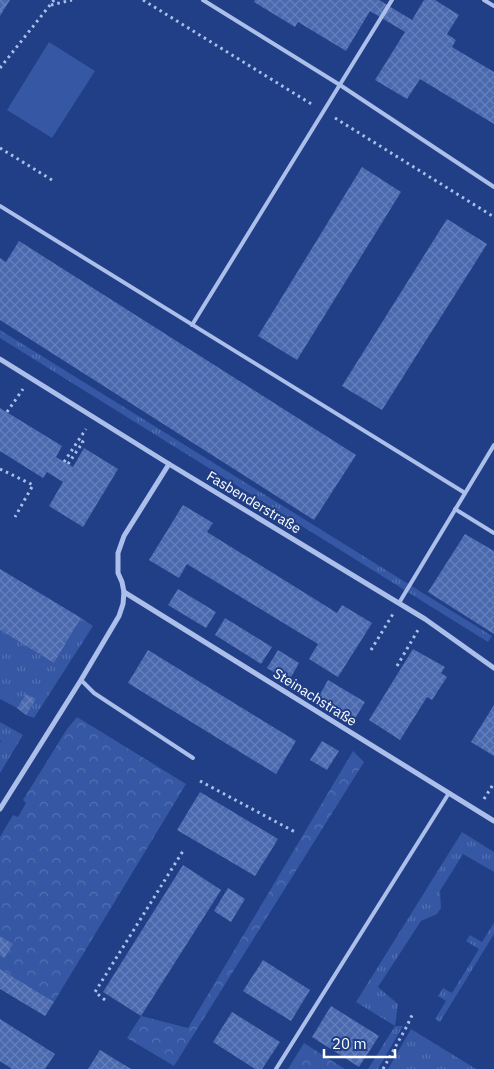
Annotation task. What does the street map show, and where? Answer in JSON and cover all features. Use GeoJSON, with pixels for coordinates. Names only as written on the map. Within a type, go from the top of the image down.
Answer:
{"type":"FeatureCollection","features":[{"type":"Feature","properties":{"kind":"street","name":"Fasbenderstraße"},"geometry":{"type":"LineString","coordinates":[[0,359],[169,464],[425,618],[494,668]]}},
{"type":"Feature","properties":{"kind":"street"},"geometry":{"type":"LineString","coordinates":[[0,809],[119,616],[124,592],[118,573],[118,553],[124,536],[169,464]]}},
{"type":"Feature","properties":{"kind":"street","name":"Steinachstraße"},"geometry":{"type":"LineString","coordinates":[[124,592],[494,821]]}},
{"type":"Feature","properties":{"kind":"lane"},"geometry":{"type":"LineString","coordinates":[[202,0],[340,85],[494,187]]}},
{"type":"Feature","properties":{"kind":"lane"},"geometry":{"type":"LineString","coordinates":[[192,325],[392,0]]}},
{"type":"Feature","properties":{"kind":"lane"},"geometry":{"type":"LineString","coordinates":[[484,0],[494,6]]}},
{"type":"Feature","properties":{"kind":"lane"},"geometry":{"type":"LineString","coordinates":[[0,206],[465,493]]}},
{"type":"Feature","properties":{"kind":"lane"},"geometry":{"type":"LineString","coordinates":[[399,603],[494,445]]}},
{"type":"Feature","properties":{"kind":"lane"},"geometry":{"type":"LineString","coordinates":[[455,509],[494,533]]}},
{"type":"Feature","properties":{"kind":"lane"},"geometry":{"type":"LineString","coordinates":[[81,680],[94,693],[193,758]]}},
{"type":"Feature","properties":{"kind":"lane"},"geometry":{"type":"LineString","coordinates":[[276,1069],[449,793]]}},
{"type":"Feature","properties":{"kind":"path"},"geometry":{"type":"LineString","coordinates":[[0,68],[54,0]]}},
{"type":"Feature","properties":{"kind":"path"},"geometry":{"type":"LineString","coordinates":[[51,5],[72,0]]}},
{"type":"Feature","properties":{"kind":"path"},"geometry":{"type":"LineString","coordinates":[[0,148],[52,180]]}},
{"type":"Feature","properties":{"kind":"path"},"geometry":{"type":"LineString","coordinates":[[7,412],[21,393]]}},
{"type":"Feature","properties":{"kind":"path"},"geometry":{"type":"LineString","coordinates":[[66,463],[83,442],[80,440],[93,417]]}},
{"type":"Feature","properties":{"kind":"path"},"geometry":{"type":"LineString","coordinates":[[0,469],[33,485],[15,517]]}},
{"type":"Feature","properties":{"kind":"path"},"geometry":{"type":"LineString","coordinates":[[371,650],[399,603]]}},
{"type":"Feature","properties":{"kind":"path"},"geometry":{"type":"LineString","coordinates":[[397,666],[425,618]]}},
{"type":"Feature","properties":{"kind":"path"},"geometry":{"type":"LineString","coordinates":[[200,780],[295,832]]}},
{"type":"Feature","properties":{"kind":"path"},"geometry":{"type":"LineString","coordinates":[[105,1000],[95,992],[183,851]]}},
{"type":"Feature","properties":{"kind":"path"},"geometry":{"type":"LineString","coordinates":[[383,1069],[413,1013]]}},
{"type":"Feature","properties":{"kind":"green space"},"geometry":{"type":"Polygon","coordinates":[[[49,42],[95,71],[52,138],[7,110],[49,42]]]}},
{"type":"Feature","properties":{"kind":"green space"},"geometry":{"type":"Polygon","coordinates":[[[0,330],[492,636],[488,642],[0,338],[0,330]]]}},
{"type":"Feature","properties":{"kind":"green space"},"geometry":{"type":"Polygon","coordinates":[[[81,618],[93,626],[34,718],[26,715],[35,699],[26,694],[17,708],[0,699],[0,630],[54,663],[81,618]]]}},
{"type":"Feature","properties":{"kind":"green space"},"geometry":{"type":"Polygon","coordinates":[[[77,717],[186,784],[54,1002],[0,969],[0,837],[13,815],[18,817],[26,803],[23,800],[67,729],[77,717]]]}},
{"type":"Feature","properties":{"kind":"green space"},"geometry":{"type":"Polygon","coordinates":[[[0,722],[23,735],[0,773],[1,741],[0,722]]]}},
{"type":"Feature","properties":{"kind":"green space"},"geometry":{"type":"Polygon","coordinates":[[[353,751],[364,762],[174,1066],[127,1038],[141,1016],[188,1028],[353,751]]]}},
{"type":"Feature","properties":{"kind":"green space"},"geometry":{"type":"Polygon","coordinates":[[[462,832],[494,852],[494,872],[463,854],[440,891],[441,908],[437,914],[421,921],[378,987],[398,1004],[395,1026],[356,1002],[462,832]]]}},
{"type":"Feature","properties":{"kind":"green space"},"geometry":{"type":"Polygon","coordinates":[[[494,923],[494,934],[440,1022],[435,1019],[446,1001],[438,996],[443,988],[452,993],[479,949],[466,941],[470,935],[482,942],[494,923]]]}},
{"type":"Feature","properties":{"kind":"green space"},"geometry":{"type":"Polygon","coordinates":[[[395,1026],[403,1026],[378,1069],[368,1069],[395,1026]]]}},
{"type":"Feature","properties":{"kind":"green space"},"geometry":{"type":"Polygon","coordinates":[[[411,1029],[476,1069],[388,1069],[411,1029]]]}},
{"type":"Feature","properties":{"kind":"green space"},"geometry":{"type":"Polygon","coordinates":[[[304,1043],[345,1069],[288,1069],[304,1043]]]}},
{"type":"Feature","properties":{"kind":"building"},"geometry":{"type":"Polygon","coordinates":[[[0,0],[10,0],[0,16],[0,0]]]}},
{"type":"Feature","properties":{"kind":"building"},"geometry":{"type":"Polygon","coordinates":[[[255,0],[379,0],[412,20],[424,0],[435,0],[459,15],[447,34],[456,40],[452,47],[494,72],[494,124],[420,79],[407,99],[375,80],[405,32],[370,11],[346,51],[298,22],[295,27],[254,2],[255,0]]]}},
{"type":"Feature","properties":{"kind":"building"},"geometry":{"type":"Polygon","coordinates":[[[362,167],[401,192],[297,360],[258,336],[362,167]]]}},
{"type":"Feature","properties":{"kind":"building"},"geometry":{"type":"Polygon","coordinates":[[[447,219],[487,244],[382,410],[342,386],[447,219]]]}},
{"type":"Feature","properties":{"kind":"building"},"geometry":{"type":"Polygon","coordinates":[[[19,241],[356,455],[314,520],[0,320],[0,258],[6,262],[19,241]]]}},
{"type":"Feature","properties":{"kind":"building"},"geometry":{"type":"Polygon","coordinates":[[[0,408],[62,446],[56,457],[73,467],[84,448],[118,469],[83,527],[49,506],[63,482],[47,472],[43,478],[0,451],[0,408]]]}},
{"type":"Feature","properties":{"kind":"building"},"geometry":{"type":"Polygon","coordinates":[[[183,505],[213,523],[207,532],[337,613],[342,605],[372,623],[338,677],[309,659],[318,644],[187,564],[179,578],[149,560],[183,505]]]}},
{"type":"Feature","properties":{"kind":"building"},"geometry":{"type":"Polygon","coordinates":[[[465,534],[494,551],[494,634],[428,592],[465,534]]]}},
{"type":"Feature","properties":{"kind":"building"},"geometry":{"type":"Polygon","coordinates":[[[0,569],[81,618],[54,663],[0,630],[0,569]]]}},
{"type":"Feature","properties":{"kind":"building"},"geometry":{"type":"Polygon","coordinates":[[[178,589],[216,612],[206,628],[168,605],[178,589]]]}},
{"type":"Feature","properties":{"kind":"building"},"geometry":{"type":"Polygon","coordinates":[[[225,618],[272,647],[261,664],[215,635],[225,618]]]}},
{"type":"Feature","properties":{"kind":"building"},"geometry":{"type":"Polygon","coordinates":[[[413,649],[445,667],[441,673],[447,677],[432,700],[427,697],[400,740],[369,720],[413,649]]]}},
{"type":"Feature","properties":{"kind":"building"},"geometry":{"type":"Polygon","coordinates":[[[148,650],[296,741],[276,774],[128,683],[148,650]]]}},
{"type":"Feature","properties":{"kind":"building"},"geometry":{"type":"Polygon","coordinates":[[[278,650],[299,663],[289,681],[267,668],[278,650]]]}},
{"type":"Feature","properties":{"kind":"building"},"geometry":{"type":"Polygon","coordinates":[[[328,680],[365,702],[354,720],[318,698],[328,680]]]}},
{"type":"Feature","properties":{"kind":"building"},"geometry":{"type":"Polygon","coordinates":[[[26,694],[36,699],[26,715],[17,708],[26,694]]]}},
{"type":"Feature","properties":{"kind":"building"},"geometry":{"type":"Polygon","coordinates":[[[494,705],[494,756],[471,742],[494,705]]]}},
{"type":"Feature","properties":{"kind":"building"},"geometry":{"type":"Polygon","coordinates":[[[322,741],[339,751],[327,770],[310,760],[322,741]]]}},
{"type":"Feature","properties":{"kind":"building"},"geometry":{"type":"Polygon","coordinates":[[[200,792],[278,839],[255,876],[177,830],[200,792]]]}},
{"type":"Feature","properties":{"kind":"building"},"geometry":{"type":"Polygon","coordinates":[[[183,865],[221,890],[141,1016],[103,992],[183,865]]]}},
{"type":"Feature","properties":{"kind":"building"},"geometry":{"type":"Polygon","coordinates":[[[228,888],[245,899],[231,922],[214,911],[228,888]]]}},
{"type":"Feature","properties":{"kind":"building"},"geometry":{"type":"Polygon","coordinates":[[[0,936],[13,944],[4,958],[0,955],[0,936]]]}},
{"type":"Feature","properties":{"kind":"building"},"geometry":{"type":"Polygon","coordinates":[[[263,960],[310,990],[291,1021],[243,991],[263,960]]]}},
{"type":"Feature","properties":{"kind":"building"},"geometry":{"type":"Polygon","coordinates":[[[0,969],[54,1002],[45,1016],[0,989],[0,969]]]}},
{"type":"Feature","properties":{"kind":"building"},"geometry":{"type":"Polygon","coordinates":[[[331,1006],[379,1036],[359,1067],[312,1037],[331,1006]]]}},
{"type":"Feature","properties":{"kind":"building"},"geometry":{"type":"Polygon","coordinates":[[[232,1012],[280,1042],[262,1069],[255,1069],[213,1042],[232,1012]]]}},
{"type":"Feature","properties":{"kind":"building"},"geometry":{"type":"Polygon","coordinates":[[[0,1019],[55,1054],[45,1069],[12,1069],[0,1061],[0,1019]]]}},
{"type":"Feature","properties":{"kind":"building"},"geometry":{"type":"Polygon","coordinates":[[[100,1050],[131,1069],[88,1069],[100,1050]]]}}]}
